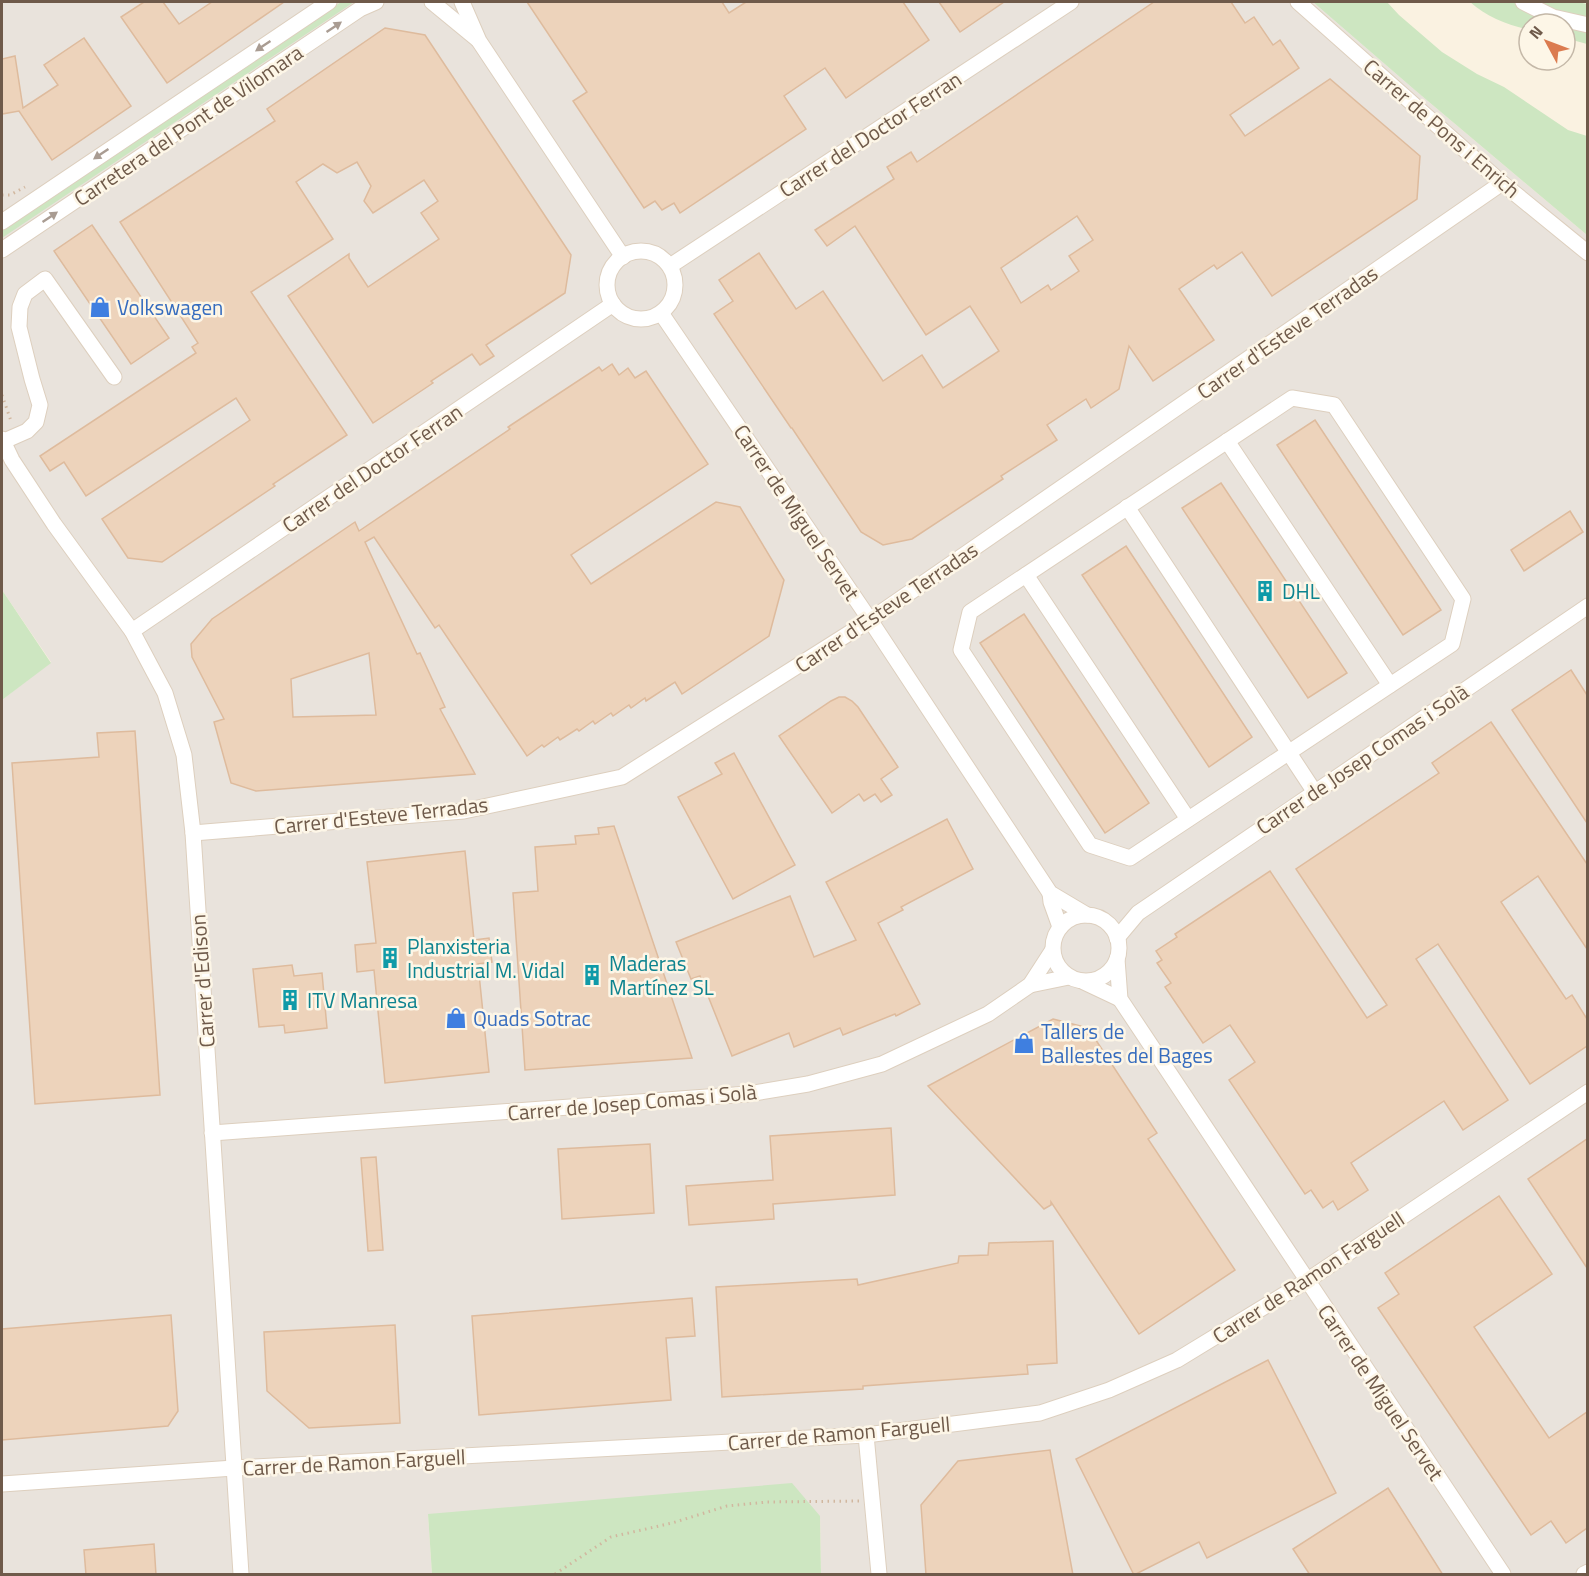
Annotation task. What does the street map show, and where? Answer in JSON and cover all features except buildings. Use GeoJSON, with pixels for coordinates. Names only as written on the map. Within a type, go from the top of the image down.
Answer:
{"type":"FeatureCollection","features":[{"type":"Feature","properties":{"kind":"street","name":"Carretera del Pont de Vilomara"},"geometry":{"type":"LineString","coordinates":[[2,222],[329,2]]}},
{"type":"Feature","properties":{"kind":"street","name":"Carretera del Pont de Vilomara"},"geometry":{"type":"LineString","coordinates":[[2,250],[360,9],[376,2]]}},
{"type":"Feature","properties":{"kind":"street"},"geometry":{"type":"LineString","coordinates":[[432,2],[479,41]]}},
{"type":"Feature","properties":{"kind":"street"},"geometry":{"type":"LineString","coordinates":[[462,2],[479,41],[623,257]]}},
{"type":"Feature","properties":{"kind":"street","name":"Carrer del Doctor Ferran"},"geometry":{"type":"LineString","coordinates":[[670,266],[1071,2]]}},
{"type":"Feature","properties":{"kind":"street","name":"Carrer de Pons i Enrich"},"geometry":{"type":"LineString","coordinates":[[1298,2],[1502,183],[1587,253]]}},
{"type":"Feature","properties":{"kind":"street"},"geometry":{"type":"LineString","coordinates":[[1523,2],[1553,17],[1587,25]]}},
{"type":"Feature","properties":{"kind":"street","name":"Carrer d'Esteve Terradas"},"geometry":{"type":"LineString","coordinates":[[193,833],[464,811],[622,777],[870,620],[1502,183]]}},
{"type":"Feature","properties":{"kind":"street"},"geometry":{"type":"LineString","coordinates":[[2,207],[19,210]]}},
{"type":"Feature","properties":{"kind":"street"},"geometry":{"type":"LineString","coordinates":[[635,252],[648,252],[658,255],[670,266],[675,280],[674,293],[669,304],[661,313],[646,318],[633,318],[619,311],[613,304],[609,295],[608,280],[614,265],[623,257],[635,252]]}},
{"type":"Feature","properties":{"kind":"street"},"geometry":{"type":"LineString","coordinates":[[7,439],[27,431],[36,422],[40,405],[19,327],[20,307],[25,294],[45,279],[114,377]]}},
{"type":"Feature","properties":{"kind":"street","name":"Carrer del Doctor Ferran"},"geometry":{"type":"LineString","coordinates":[[132,631],[613,304]]}},
{"type":"Feature","properties":{"kind":"street","name":"Carrer de Miguel Servet"},"geometry":{"type":"LineString","coordinates":[[661,313],[870,620],[1050,894],[1087,915]]}},
{"type":"Feature","properties":{"kind":"street"},"geometry":{"type":"LineString","coordinates":[[1292,398],[1334,405],[1463,599],[1452,644],[1130,858],[1090,845],[961,650],[970,612],[1126,507],[1292,398]]}},
{"type":"Feature","properties":{"kind":"street","name":"Carrer d'Edison"},"geometry":{"type":"LineString","coordinates":[[7,439],[12,460],[54,524],[132,631],[165,693],[184,755],[193,833],[241,1575]]}},
{"type":"Feature","properties":{"kind":"street"},"geometry":{"type":"LineString","coordinates":[[1227,441],[1390,685]]}},
{"type":"Feature","properties":{"kind":"street"},"geometry":{"type":"LineString","coordinates":[[1126,507],[1314,791]]}},
{"type":"Feature","properties":{"kind":"street"},"geometry":{"type":"LineString","coordinates":[[1026,575],[1188,819]]}},
{"type":"Feature","properties":{"kind":"street","name":"Carrer de Josep Comas i Solà"},"geometry":{"type":"LineString","coordinates":[[1117,938],[1138,913],[1587,606]]}},
{"type":"Feature","properties":{"kind":"street","name":"Carrer de Miguel Servet"},"geometry":{"type":"LineString","coordinates":[[1050,894],[1050,902],[1060,927]]}},
{"type":"Feature","properties":{"kind":"street","name":"Carrer de Josep Comas i Solà"},"geometry":{"type":"LineString","coordinates":[[1106,922],[1138,913]]}},
{"type":"Feature","properties":{"kind":"street"},"geometry":{"type":"LineString","coordinates":[[1084,982],[1104,976],[1112,968],[1119,949],[1113,929],[1097,917],[1087,915],[1072,918],[1060,927],[1054,936],[1052,951],[1057,966],[1069,977],[1120,999]]}},
{"type":"Feature","properties":{"kind":"street","name":"Carrer de Josep Comas i Solà"},"geometry":{"type":"LineString","coordinates":[[212,1133],[748,1095],[808,1084],[882,1064],[988,1014],[1030,985],[1052,951]]}},
{"type":"Feature","properties":{"kind":"street","name":"Carrer de Miguel Servet"},"geometry":{"type":"LineString","coordinates":[[1117,959],[1120,999],[1503,1575]]}},
{"type":"Feature","properties":{"kind":"street","name":"Carrer de Josep Comas i Solà"},"geometry":{"type":"LineString","coordinates":[[1030,985],[1069,977]]}},
{"type":"Feature","properties":{"kind":"street","name":"Carrer de Ramon Farguell"},"geometry":{"type":"LineString","coordinates":[[2,1484],[234,1468],[866,1435],[1040,1413],[1109,1390],[1177,1360],[1308,1280],[1587,1092]]}},
{"type":"Feature","properties":{"kind":"street"},"geometry":{"type":"LineString","coordinates":[[866,1435],[879,1575]]}},
{"type":"Feature","properties":{"kind":"path"},"geometry":{"type":"LineString","coordinates":[[2,395],[7,439]]}},
{"type":"Feature","properties":{"kind":"path"},"geometry":{"type":"LineString","coordinates":[[555,1575],[611,1537],[672,1523],[727,1506],[789,1501],[872,1502]]}},
{"type":"Feature","properties":{"kind":"shaded area"},"geometry":{"type":"Polygon","coordinates":[[[2,2],[1313,2],[1587,235],[1587,1574],[821,1574],[820,1516],[428,1514],[432,1574],[2,1574],[2,700],[51,662],[2,590],[2,2]]]}},
{"type":"Feature","properties":{"kind":"green space"},"geometry":{"type":"Polygon","coordinates":[[[341,2],[354,2],[2,238],[2,229],[341,2]]]}},
{"type":"Feature","properties":{"kind":"green space"},"geometry":{"type":"Polygon","coordinates":[[[1313,2],[1387,2],[1442,52],[1477,74],[1504,87],[1568,130],[1587,136],[1587,235],[1416,91],[1313,2]]]}},
{"type":"Feature","properties":{"kind":"green space"},"geometry":{"type":"Polygon","coordinates":[[[1470,2],[1578,2],[1587,4],[1587,44],[1577,41],[1577,12],[1517,12],[1517,27],[1496,19],[1470,2]]]}},
{"type":"Feature","properties":{"kind":"green space"},"geometry":{"type":"Polygon","coordinates":[[[2,590],[51,663],[2,700],[2,590]]]}},
{"type":"Feature","properties":{"kind":"green space"},"geometry":{"type":"Polygon","coordinates":[[[792,1483],[820,1516],[821,1574],[432,1574],[428,1514],[792,1483]]]}},
{"type":"Feature","properties":{"kind":"place","name":"Volkswagen"},"geometry":{"type":"Point","coordinates":[100,307]}},
{"type":"Feature","properties":{"kind":"place","name":"DHL"},"geometry":{"type":"Point","coordinates":[1265,591]}},
{"type":"Feature","properties":{"kind":"place","name":"Planxisteria Industrial M. Vidal"},"geometry":{"type":"Point","coordinates":[390,958]}},
{"type":"Feature","properties":{"kind":"place","name":"Maderas Martínez SL"},"geometry":{"type":"Point","coordinates":[592,975]}},
{"type":"Feature","properties":{"kind":"place","name":"ITV Manresa"},"geometry":{"type":"Point","coordinates":[290,1000]}},
{"type":"Feature","properties":{"kind":"place","name":"Quads Sotrac"},"geometry":{"type":"Point","coordinates":[456,1018]}},
{"type":"Feature","properties":{"kind":"place","name":"Tallers de Ballestes del Bages"},"geometry":{"type":"Point","coordinates":[1024,1043]}}]}
